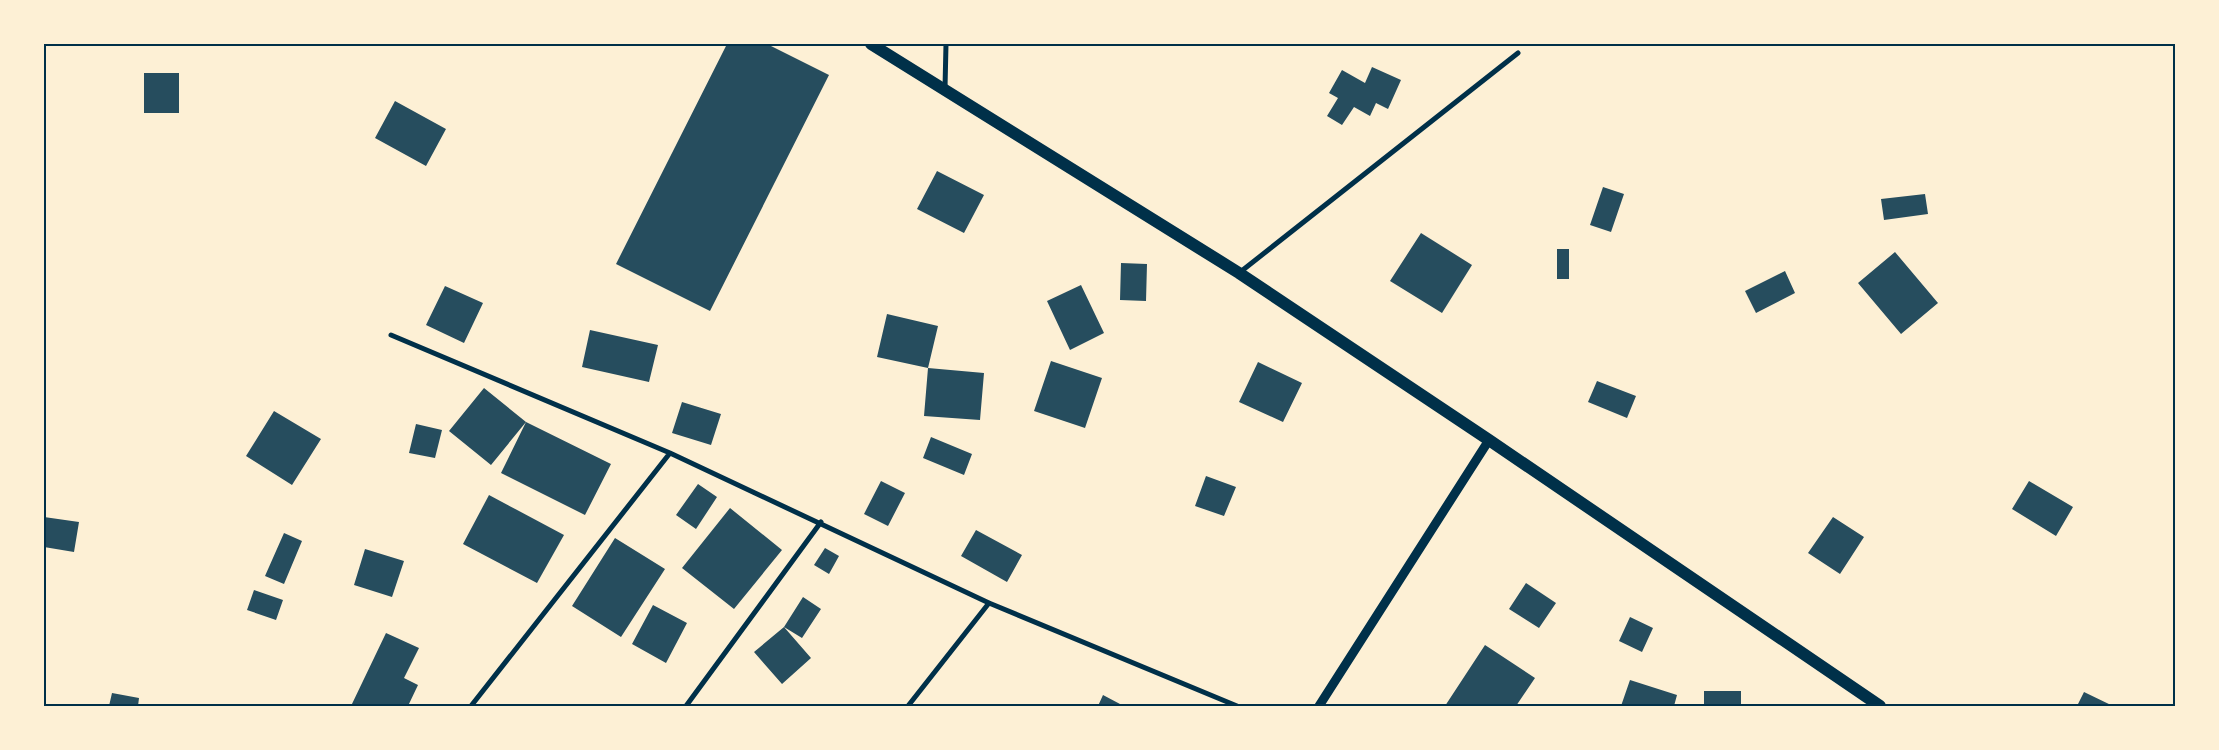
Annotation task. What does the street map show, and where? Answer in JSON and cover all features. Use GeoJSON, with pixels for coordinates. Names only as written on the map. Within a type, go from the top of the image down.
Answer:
{"type":"FeatureCollection","features":[{"type":"Feature","properties":{"kind":"main road"},"geometry":{"type":"LineString","coordinates":[[871,44],[1239,273],[1489,440],[1880,706]]}},
{"type":"Feature","properties":{"kind":"street"},"geometry":{"type":"LineString","coordinates":[[945,91],[946,44]]}},
{"type":"Feature","properties":{"kind":"street"},"geometry":{"type":"LineString","coordinates":[[1239,273],[1518,53]]}},
{"type":"Feature","properties":{"kind":"street"},"geometry":{"type":"LineString","coordinates":[[391,335],[670,453],[821,522],[989,603],[1237,706]]}},
{"type":"Feature","properties":{"kind":"street"},"geometry":{"type":"LineString","coordinates":[[1319,706],[1489,440]]}},
{"type":"Feature","properties":{"kind":"street"},"geometry":{"type":"LineString","coordinates":[[471,706],[670,453]]}},
{"type":"Feature","properties":{"kind":"street"},"geometry":{"type":"LineString","coordinates":[[686,706],[821,522]]}},
{"type":"Feature","properties":{"kind":"street"},"geometry":{"type":"LineString","coordinates":[[908,706],[989,603]]}},
{"type":"Feature","properties":{"kind":"building"},"geometry":{"type":"Polygon","coordinates":[[[727,44],[767,44],[829,75],[710,311],[616,264],[727,44]]]}},
{"type":"Feature","properties":{"kind":"building"},"geometry":{"type":"Polygon","coordinates":[[[1372,67],[1401,80],[1388,109],[1376,103],[1370,116],[1354,107],[1342,125],[1327,116],[1338,98],[1329,93],[1342,70],[1365,83],[1372,67]]]}},
{"type":"Feature","properties":{"kind":"building"},"geometry":{"type":"Polygon","coordinates":[[[144,73],[179,73],[179,113],[144,113],[144,73]]]}},
{"type":"Feature","properties":{"kind":"building"},"geometry":{"type":"Polygon","coordinates":[[[395,101],[446,129],[426,166],[375,138],[395,101]]]}},
{"type":"Feature","properties":{"kind":"building"},"geometry":{"type":"Polygon","coordinates":[[[937,171],[984,195],[964,233],[917,209],[937,171]]]}},
{"type":"Feature","properties":{"kind":"building"},"geometry":{"type":"Polygon","coordinates":[[[1603,187],[1624,194],[1611,232],[1590,225],[1603,187]]]}},
{"type":"Feature","properties":{"kind":"building"},"geometry":{"type":"Polygon","coordinates":[[[1925,194],[1928,214],[1884,220],[1881,199],[1925,194]]]}},
{"type":"Feature","properties":{"kind":"building"},"geometry":{"type":"Polygon","coordinates":[[[1421,233],[1472,265],[1442,313],[1390,281],[1421,233]]]}},
{"type":"Feature","properties":{"kind":"building"},"geometry":{"type":"Polygon","coordinates":[[[1557,249],[1569,249],[1569,279],[1557,279],[1557,249]]]}},
{"type":"Feature","properties":{"kind":"building"},"geometry":{"type":"Polygon","coordinates":[[[1895,252],[1938,303],[1901,334],[1858,283],[1895,252]]]}},
{"type":"Feature","properties":{"kind":"building"},"geometry":{"type":"Polygon","coordinates":[[[1121,263],[1147,264],[1146,301],[1120,300],[1121,263]]]}},
{"type":"Feature","properties":{"kind":"building"},"geometry":{"type":"Polygon","coordinates":[[[1785,271],[1795,293],[1756,313],[1745,291],[1785,271]]]}},
{"type":"Feature","properties":{"kind":"building"},"geometry":{"type":"Polygon","coordinates":[[[1081,285],[1104,333],[1070,350],[1047,301],[1081,285]]]}},
{"type":"Feature","properties":{"kind":"building"},"geometry":{"type":"Polygon","coordinates":[[[445,286],[483,303],[464,343],[426,325],[445,286]]]}},
{"type":"Feature","properties":{"kind":"building"},"geometry":{"type":"Polygon","coordinates":[[[887,314],[938,326],[928,368],[877,357],[887,314]]]}},
{"type":"Feature","properties":{"kind":"building"},"geometry":{"type":"Polygon","coordinates":[[[590,330],[658,345],[649,382],[582,367],[590,330]]]}},
{"type":"Feature","properties":{"kind":"building"},"geometry":{"type":"Polygon","coordinates":[[[1051,361],[1102,378],[1085,428],[1034,411],[1051,361]]]}},
{"type":"Feature","properties":{"kind":"building"},"geometry":{"type":"Polygon","coordinates":[[[1258,362],[1302,383],[1283,422],[1239,402],[1258,362]]]}},
{"type":"Feature","properties":{"kind":"building"},"geometry":{"type":"Polygon","coordinates":[[[928,368],[984,373],[980,420],[924,416],[928,368]]]}},
{"type":"Feature","properties":{"kind":"building"},"geometry":{"type":"Polygon","coordinates":[[[1597,381],[1636,396],[1627,418],[1588,402],[1597,381]]]}},
{"type":"Feature","properties":{"kind":"building"},"geometry":{"type":"Polygon","coordinates":[[[484,388],[526,422],[491,465],[449,431],[484,388]]]}},
{"type":"Feature","properties":{"kind":"building"},"geometry":{"type":"Polygon","coordinates":[[[682,402],[721,414],[711,445],[672,433],[682,402]]]}},
{"type":"Feature","properties":{"kind":"building"},"geometry":{"type":"Polygon","coordinates":[[[274,411],[321,439],[292,485],[246,456],[274,411]]]}},
{"type":"Feature","properties":{"kind":"building"},"geometry":{"type":"Polygon","coordinates":[[[526,422],[611,464],[585,515],[501,473],[526,422]]]}},
{"type":"Feature","properties":{"kind":"building"},"geometry":{"type":"Polygon","coordinates":[[[416,424],[442,430],[435,458],[409,453],[416,424]]]}},
{"type":"Feature","properties":{"kind":"building"},"geometry":{"type":"Polygon","coordinates":[[[931,437],[972,454],[964,475],[923,458],[931,437]]]}},
{"type":"Feature","properties":{"kind":"building"},"geometry":{"type":"Polygon","coordinates":[[[1206,476],[1236,487],[1224,516],[1195,506],[1206,476]]]}},
{"type":"Feature","properties":{"kind":"building"},"geometry":{"type":"Polygon","coordinates":[[[881,481],[905,493],[888,526],[864,514],[881,481]]]}},
{"type":"Feature","properties":{"kind":"building"},"geometry":{"type":"Polygon","coordinates":[[[2029,481],[2073,507],[2056,536],[2012,509],[2029,481]]]}},
{"type":"Feature","properties":{"kind":"building"},"geometry":{"type":"Polygon","coordinates":[[[698,484],[717,497],[696,529],[676,515],[698,484]]]}},
{"type":"Feature","properties":{"kind":"building"},"geometry":{"type":"Polygon","coordinates":[[[489,495],[564,535],[537,583],[463,544],[489,495]]]}},
{"type":"Feature","properties":{"kind":"building"},"geometry":{"type":"Polygon","coordinates":[[[730,508],[782,550],[734,609],[682,568],[730,508]]]}},
{"type":"Feature","properties":{"kind":"building"},"geometry":{"type":"Polygon","coordinates":[[[44,517],[79,522],[74,552],[44,547],[44,517]]]}},
{"type":"Feature","properties":{"kind":"building"},"geometry":{"type":"Polygon","coordinates":[[[1833,517],[1864,537],[1840,574],[1808,553],[1833,517]]]}},
{"type":"Feature","properties":{"kind":"building"},"geometry":{"type":"Polygon","coordinates":[[[976,530],[1022,555],[1007,582],[961,556],[976,530]]]}},
{"type":"Feature","properties":{"kind":"building"},"geometry":{"type":"Polygon","coordinates":[[[284,533],[302,541],[284,584],[265,576],[284,533]]]}},
{"type":"Feature","properties":{"kind":"building"},"geometry":{"type":"Polygon","coordinates":[[[615,538],[665,569],[621,637],[572,606],[615,538]]]}},
{"type":"Feature","properties":{"kind":"building"},"geometry":{"type":"Polygon","coordinates":[[[825,548],[839,556],[829,574],[814,565],[825,548]]]}},
{"type":"Feature","properties":{"kind":"building"},"geometry":{"type":"Polygon","coordinates":[[[365,549],[404,561],[392,597],[354,585],[365,549]]]}},
{"type":"Feature","properties":{"kind":"building"},"geometry":{"type":"Polygon","coordinates":[[[1526,583],[1556,603],[1539,628],[1509,609],[1526,583]]]}},
{"type":"Feature","properties":{"kind":"building"},"geometry":{"type":"Polygon","coordinates":[[[254,590],[283,600],[276,620],[247,610],[254,590]]]}},
{"type":"Feature","properties":{"kind":"building"},"geometry":{"type":"Polygon","coordinates":[[[803,597],[821,609],[802,638],[784,627],[803,597]]]}},
{"type":"Feature","properties":{"kind":"building"},"geometry":{"type":"Polygon","coordinates":[[[653,605],[687,623],[666,663],[632,644],[653,605]]]}},
{"type":"Feature","properties":{"kind":"building"},"geometry":{"type":"Polygon","coordinates":[[[1630,617],[1653,628],[1642,652],[1619,641],[1630,617]]]}},
{"type":"Feature","properties":{"kind":"building"},"geometry":{"type":"Polygon","coordinates":[[[784,627],[811,658],[782,684],[754,652],[784,627]]]}},
{"type":"Feature","properties":{"kind":"building"},"geometry":{"type":"Polygon","coordinates":[[[386,633],[419,648],[404,678],[418,685],[408,706],[351,706],[386,633]]]}},
{"type":"Feature","properties":{"kind":"building"},"geometry":{"type":"Polygon","coordinates":[[[1485,645],[1535,678],[1516,706],[1445,706],[1485,645]]]}},
{"type":"Feature","properties":{"kind":"building"},"geometry":{"type":"Polygon","coordinates":[[[1630,680],[1677,695],[1674,706],[1621,706],[1630,680]]]}},
{"type":"Feature","properties":{"kind":"building"},"geometry":{"type":"Polygon","coordinates":[[[1704,691],[1741,691],[1741,706],[1704,706],[1704,691]]]}},
{"type":"Feature","properties":{"kind":"building"},"geometry":{"type":"Polygon","coordinates":[[[2084,692],[2113,706],[2077,706],[2084,692]]]}},
{"type":"Feature","properties":{"kind":"building"},"geometry":{"type":"Polygon","coordinates":[[[112,693],[139,698],[138,706],[109,706],[112,693]]]}},
{"type":"Feature","properties":{"kind":"building"},"geometry":{"type":"Polygon","coordinates":[[[1103,695],[1120,704],[1118,706],[1098,706],[1103,695]]]}}]}
